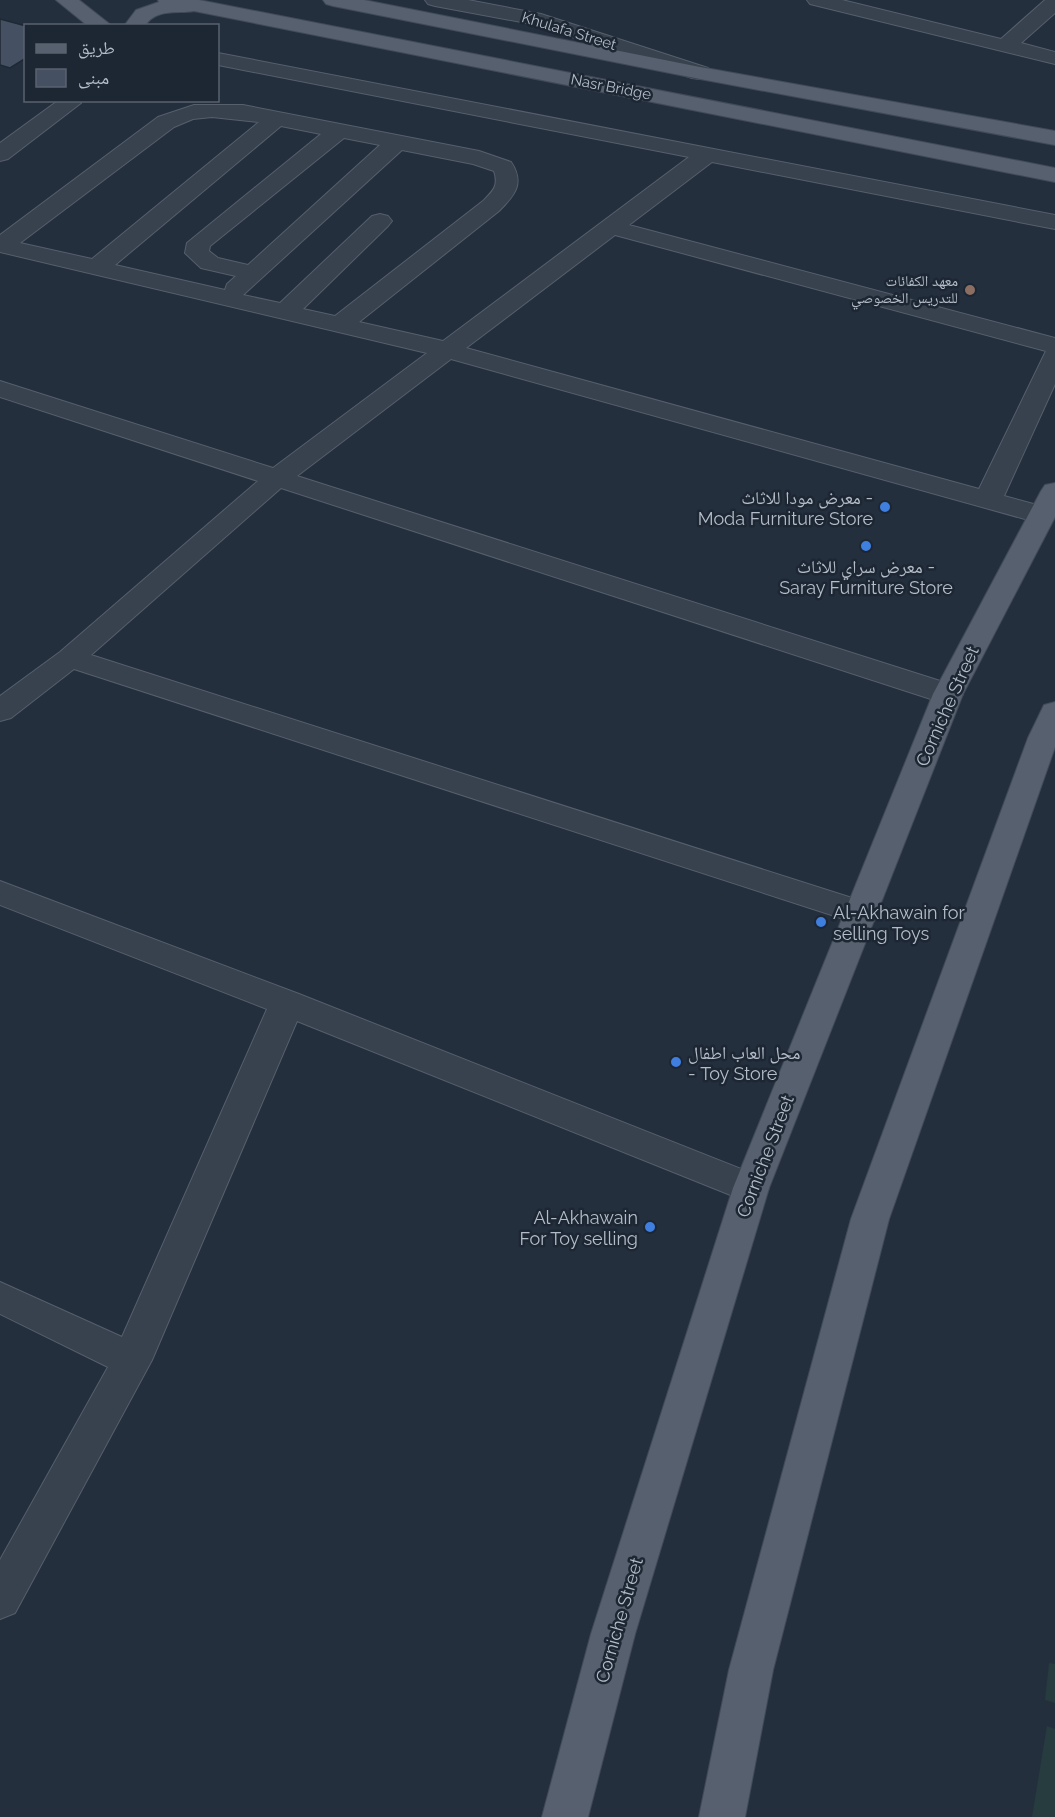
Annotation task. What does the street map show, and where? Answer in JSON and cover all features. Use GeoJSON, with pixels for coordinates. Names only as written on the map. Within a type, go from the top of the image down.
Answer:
{"type":"FeatureCollection","features":[{"type":"Feature","properties":{"kind":"main road"},"geometry":{"type":"LineString","coordinates":[[66,0],[99,24]]}},
{"type":"Feature","properties":{"kind":"main road","name":"Nasr Bridge"},"geometry":{"type":"LineString","coordinates":[[168,0],[1055,175]]}},
{"type":"Feature","properties":{"kind":"main road"},"geometry":{"type":"LineString","coordinates":[[333,0],[700,73],[1055,138]]}},
{"type":"Feature","properties":{"kind":"main road"},"geometry":{"type":"LineString","coordinates":[[135,24],[141,15],[148,12],[166,7],[195,5]]}},
{"type":"Feature","properties":{"kind":"main road","name":"Corniche Street"},"geometry":{"type":"LineString","coordinates":[[565,1817],[613,1634],[751,1188],[948,694],[1049,503]]}},
{"type":"Feature","properties":{"kind":"main road"},"geometry":{"type":"LineString","coordinates":[[722,1817],[751,1670],[870,1219],[1043,738],[1055,712]]}},
{"type":"Feature","properties":{"kind":"street","name":"Khulafa Street"},"geometry":{"type":"LineString","coordinates":[[435,0],[541,20],[700,73]]}},
{"type":"Feature","properties":{"kind":"street"},"geometry":{"type":"LineString","coordinates":[[817,0],[1055,58]]}},
{"type":"Feature","properties":{"kind":"street"},"geometry":{"type":"LineString","coordinates":[[1005,46],[1055,2]]}},
{"type":"Feature","properties":{"kind":"street"},"geometry":{"type":"LineString","coordinates":[[219,58],[1055,222]]}},
{"type":"Feature","properties":{"kind":"street"},"geometry":{"type":"LineString","coordinates":[[0,154],[70,103]]}},
{"type":"Feature","properties":{"kind":"street"},"geometry":{"type":"LineString","coordinates":[[1,245],[166,122],[186,112],[210,109],[277,118],[479,159],[503,167],[509,178],[507,191],[491,206],[339,324]]}},
{"type":"Feature","properties":{"kind":"street"},"geometry":{"type":"LineString","coordinates":[[96,268],[277,118]]}},
{"type":"Feature","properties":{"kind":"street"},"geometry":{"type":"LineString","coordinates":[[252,273],[210,263],[197,253],[199,243],[339,131]]}},
{"type":"Feature","properties":{"kind":"street"},"geometry":{"type":"LineString","coordinates":[[226,298],[397,142]]}},
{"type":"Feature","properties":{"kind":"street"},"geometry":{"type":"LineString","coordinates":[[0,711],[70,658],[277,478],[709,153]]}},
{"type":"Feature","properties":{"kind":"street"},"geometry":{"type":"LineString","coordinates":[[285,312],[380,221]]}},
{"type":"Feature","properties":{"kind":"street"},"geometry":{"type":"LineString","coordinates":[[611,227],[1055,346]]}},
{"type":"Feature","properties":{"kind":"street"},"geometry":{"type":"LineString","coordinates":[[1,245],[447,350],[988,500],[1049,503]]}},
{"type":"Feature","properties":{"kind":"street"},"geometry":{"type":"LineString","coordinates":[[988,500],[1055,356]]}},
{"type":"Feature","properties":{"kind":"street"},"geometry":{"type":"LineString","coordinates":[[0,389],[948,694]]}},
{"type":"Feature","properties":{"kind":"street"},"geometry":{"type":"LineString","coordinates":[[70,658],[862,913]]}},
{"type":"Feature","properties":{"kind":"street"},"geometry":{"type":"LineString","coordinates":[[0,892],[288,1003],[751,1188]]}},
{"type":"Feature","properties":{"kind":"street"},"geometry":{"type":"LineString","coordinates":[[0,1600],[132,1360],[288,1003]]}},
{"type":"Feature","properties":{"kind":"street"},"geometry":{"type":"LineString","coordinates":[[0,1297],[132,1360]]}},
{"type":"Feature","properties":{"kind":"green space"},"geometry":{"type":"Polygon","coordinates":[[[1049,1663],[1055,1664],[1055,1703],[1045,1700],[1049,1663]]]}},
{"type":"Feature","properties":{"kind":"green space"},"geometry":{"type":"Polygon","coordinates":[[[1047,1726],[1055,1729],[1055,1817],[1032,1817],[1047,1726]]]}},
{"type":"Feature","properties":{"kind":"building"},"geometry":{"type":"Polygon","coordinates":[[[0,19],[24,25],[24,59],[10,68],[0,65],[0,19]]]}},
{"type":"Feature","properties":{"kind":"place","name":"معهد الكفائات للتدريس الخصوصي"},"geometry":{"type":"Point","coordinates":[970,290]}},
{"type":"Feature","properties":{"kind":"place","name":"معرض مودا للاثاث - Moda Furniture Store"},"geometry":{"type":"Point","coordinates":[885,507]}},
{"type":"Feature","properties":{"kind":"place","name":"معرض سراي للاثاث - Saray Furniture Store"},"geometry":{"type":"Point","coordinates":[866,546]}},
{"type":"Feature","properties":{"kind":"place","name":"Al-Akhawain for selling Toys"},"geometry":{"type":"Point","coordinates":[821,922]}},
{"type":"Feature","properties":{"kind":"place","name":"محل العاب اطفال - Toy Store"},"geometry":{"type":"Point","coordinates":[676,1062]}},
{"type":"Feature","properties":{"kind":"place","name":"Al-Akhawain For Toy selling"},"geometry":{"type":"Point","coordinates":[650,1227]}}]}
